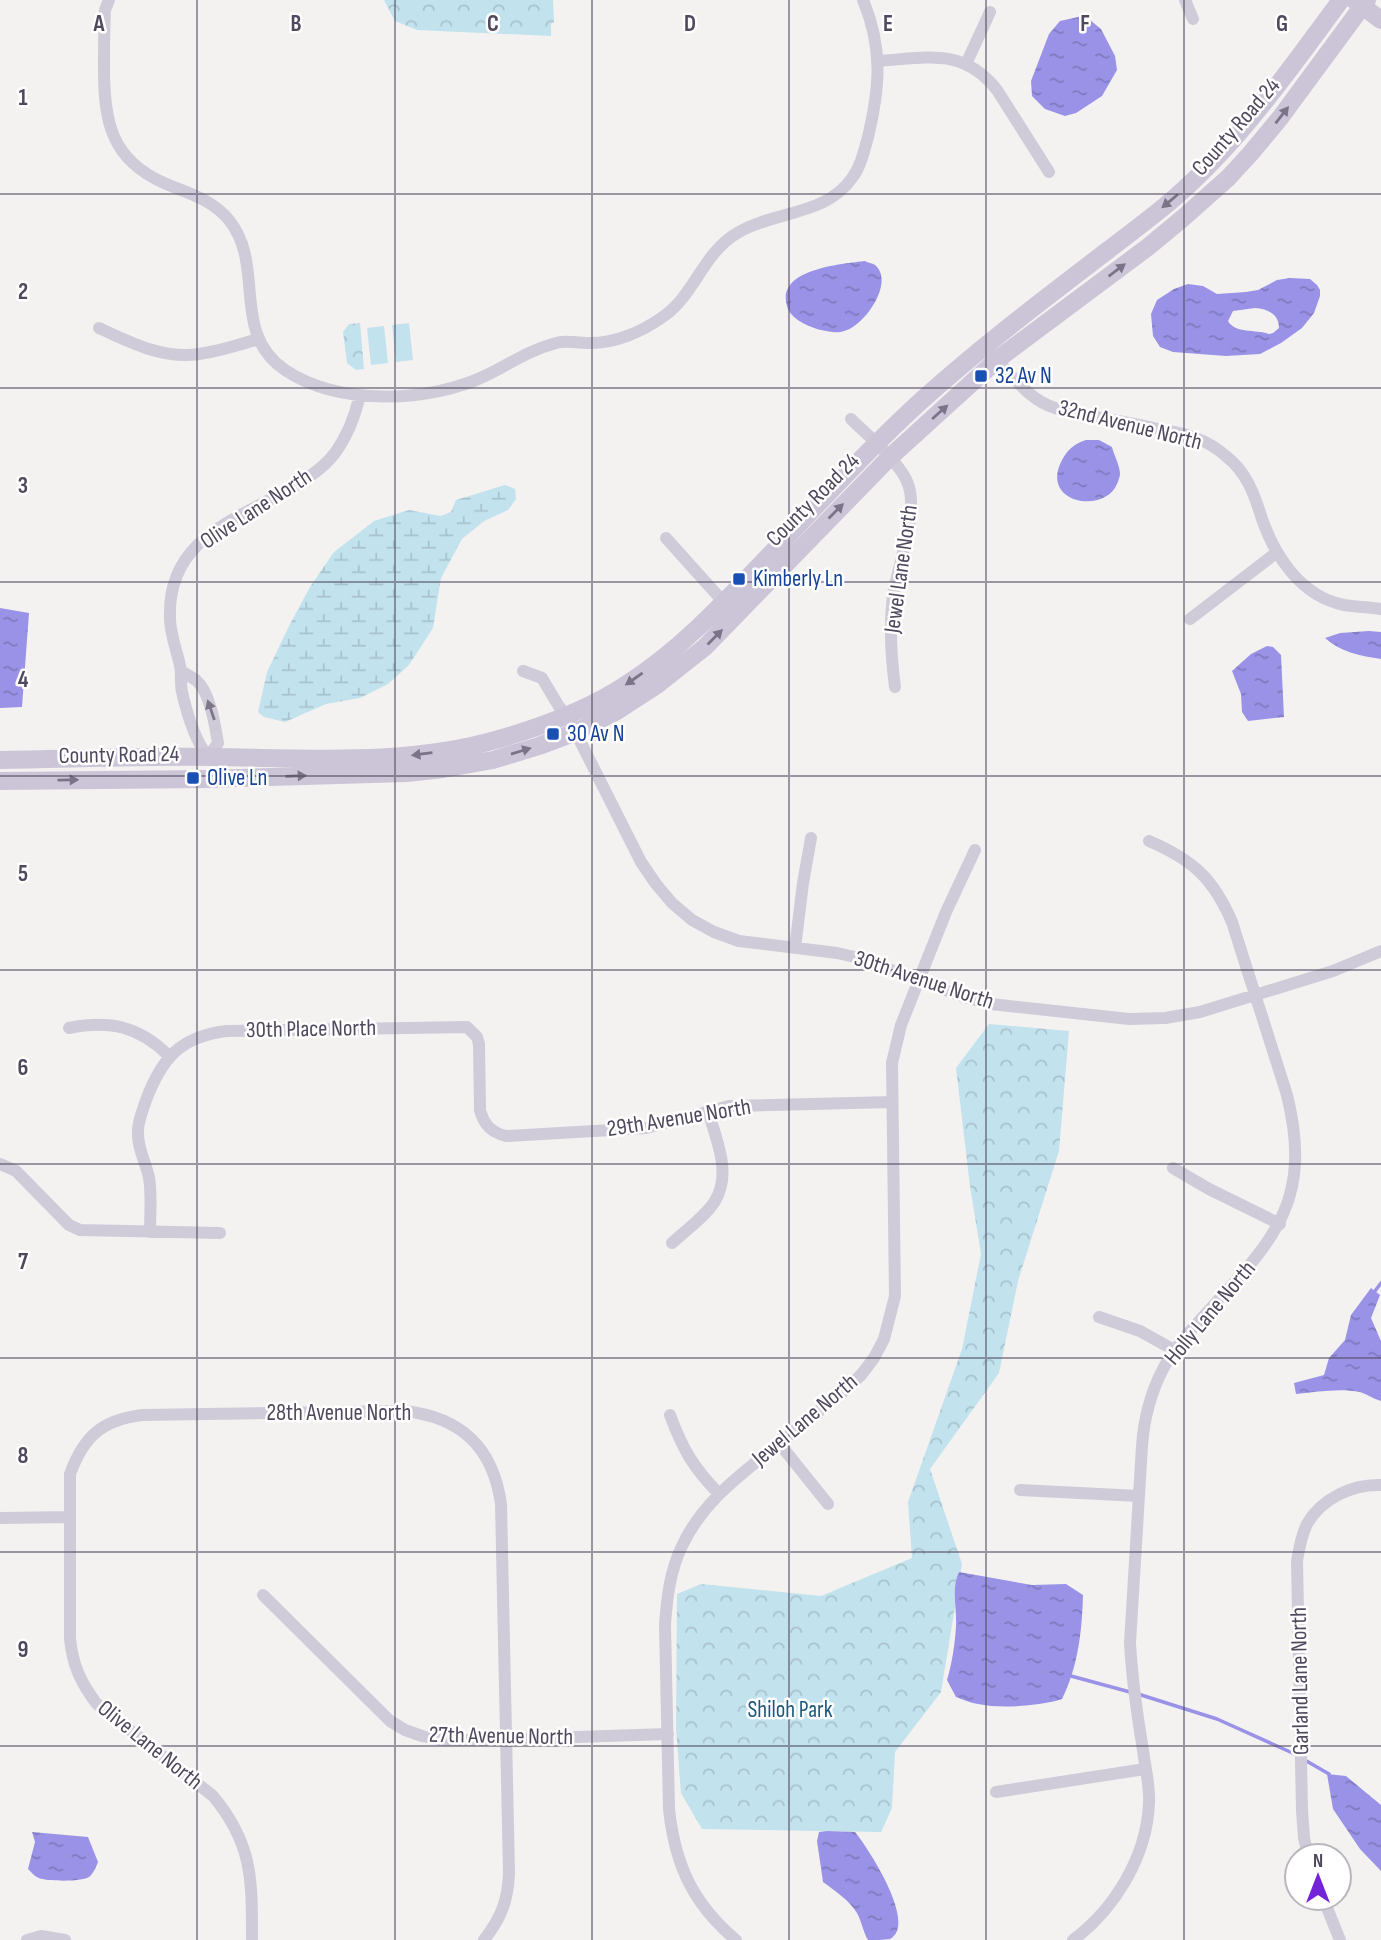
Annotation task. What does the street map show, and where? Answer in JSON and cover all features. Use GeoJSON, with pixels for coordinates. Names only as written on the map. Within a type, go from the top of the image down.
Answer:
{"type":"FeatureCollection","features":[{"type":"Feature","properties":{"kind":"street"},"geometry":{"type":"LineString","coordinates":[[108,0],[105,10],[106,114],[111,132],[131,161],[161,182],[213,205],[227,218],[245,249],[253,327],[258,340],[282,368],[297,377],[338,391],[387,397],[415,396],[464,385],[531,351],[560,342],[609,341],[649,326],[667,314],[682,299],[713,252],[726,240],[750,227],[828,200],[841,191],[859,166],[875,108],[878,84],[875,34],[863,0]]}},
{"type":"Feature","properties":{"kind":"street"},"geometry":{"type":"LineString","coordinates":[[1185,0],[1193,19]]}},
{"type":"Feature","properties":{"kind":"street","name":"County Road 24"},"geometry":{"type":"LineString","coordinates":[[0,760],[208,757],[347,759],[412,755],[495,741],[617,711],[657,685],[705,647],[731,608],[876,444],[960,366],[1173,200],[1212,162],[1256,114],[1341,0]]}},
{"type":"Feature","properties":{"kind":"street"},"geometry":{"type":"LineString","coordinates":[[1361,2],[1381,20]]}},
{"type":"Feature","properties":{"kind":"street","name":"County Road 24"},"geometry":{"type":"LineString","coordinates":[[731,608],[998,359],[1148,247],[1229,176],[1280,118],[1361,2]]}},
{"type":"Feature","properties":{"kind":"street"},"geometry":{"type":"LineString","coordinates":[[966,64],[990,12]]}},
{"type":"Feature","properties":{"kind":"street"},"geometry":{"type":"LineString","coordinates":[[878,61],[947,58],[976,68],[997,90],[1049,172]]}},
{"type":"Feature","properties":{"kind":"street"},"geometry":{"type":"LineString","coordinates":[[99,328],[151,350],[173,355],[196,355],[258,340]]}},
{"type":"Feature","properties":{"kind":"street","name":"32nd Avenue North"},"geometry":{"type":"LineString","coordinates":[[984,346],[1036,399],[1055,408],[1184,435],[1215,447],[1230,459],[1245,477],[1276,553],[1305,586],[1342,604],[1381,609]]}},
{"type":"Feature","properties":{"kind":"street","name":"Olive Lane North"},"geometry":{"type":"LineString","coordinates":[[208,757],[199,745],[181,690],[181,671],[169,620],[172,591],[178,572],[201,540],[300,483],[334,455],[346,437],[360,395]]}},
{"type":"Feature","properties":{"kind":"street","name":"Jewel Lane North"},"geometry":{"type":"LineString","coordinates":[[851,419],[902,472],[909,484],[912,498],[910,523],[893,595],[891,616],[895,687]]}},
{"type":"Feature","properties":{"kind":"street"},"geometry":{"type":"LineString","coordinates":[[666,538],[731,608]]}},
{"type":"Feature","properties":{"kind":"street"},"geometry":{"type":"LineString","coordinates":[[1190,619],[1276,553]]}},
{"type":"Feature","properties":{"kind":"street"},"geometry":{"type":"LineString","coordinates":[[181,671],[198,681],[213,716],[218,743],[208,757],[208,779]]}},
{"type":"Feature","properties":{"kind":"street","name":"30th Avenue North"},"geometry":{"type":"LineString","coordinates":[[523,671],[542,678],[572,724],[641,862],[656,884],[672,903],[692,920],[738,941],[848,956],[991,1004],[1129,1019],[1200,1012],[1333,971],[1381,951]]}},
{"type":"Feature","properties":{"kind":"street","name":"County Road 24"},"geometry":{"type":"LineString","coordinates":[[0,781],[407,773],[493,760],[539,746],[572,724]]}},
{"type":"Feature","properties":{"kind":"street"},"geometry":{"type":"LineString","coordinates":[[795,948],[811,838]]}},
{"type":"Feature","properties":{"kind":"street","name":"Holly Lane North"},"geometry":{"type":"LineString","coordinates":[[1073,1940],[1099,1918],[1128,1875],[1143,1839],[1149,1801],[1131,1671],[1130,1643],[1144,1419],[1152,1392],[1174,1350],[1264,1250],[1280,1224],[1295,1175],[1294,1122],[1287,1095],[1223,901],[1209,881],[1192,864],[1171,850],[1149,841]]}},
{"type":"Feature","properties":{"kind":"street","name":"Jewel Lane North"},"geometry":{"type":"LineString","coordinates":[[736,1940],[703,1907],[689,1885],[672,1836],[665,1625],[672,1571],[695,1522],[719,1494],[861,1375],[884,1339],[895,1296],[892,1063],[895,1044],[955,890],[975,850]]}},
{"type":"Feature","properties":{"kind":"street"},"geometry":{"type":"LineString","coordinates":[[69,1028],[88,1024],[127,1028],[146,1036],[169,1056],[153,1083],[140,1116],[138,1130],[139,1144],[149,1178],[150,1232]]}},
{"type":"Feature","properties":{"kind":"street","name":"30th Place North"},"geometry":{"type":"LineString","coordinates":[[169,1056],[181,1045],[196,1038],[226,1031],[467,1027],[473,1031],[479,1044],[480,1110]]}},
{"type":"Feature","properties":{"kind":"street","name":"29th Avenue North"},"geometry":{"type":"LineString","coordinates":[[480,1110],[488,1128],[506,1136],[646,1128],[738,1105],[892,1102]]}},
{"type":"Feature","properties":{"kind":"street"},"geometry":{"type":"LineString","coordinates":[[672,1243],[709,1208],[721,1188],[721,1157],[708,1111]]}},
{"type":"Feature","properties":{"kind":"street"},"geometry":{"type":"LineString","coordinates":[[0,1164],[16,1171],[69,1225],[80,1230],[220,1233]]}},
{"type":"Feature","properties":{"kind":"street"},"geometry":{"type":"LineString","coordinates":[[1173,1168],[1280,1224]]}},
{"type":"Feature","properties":{"kind":"street"},"geometry":{"type":"LineString","coordinates":[[1099,1317],[1140,1331],[1174,1350]]}},
{"type":"Feature","properties":{"kind":"street","name":"28th Avenue North"},"geometry":{"type":"LineString","coordinates":[[142,1415],[424,1413],[445,1420],[478,1446],[498,1483],[500,1504],[509,1873],[503,1910],[484,1940]]}},
{"type":"Feature","properties":{"kind":"street","name":"Olive Lane North"},"geometry":{"type":"LineString","coordinates":[[142,1415],[125,1417],[96,1432],[76,1458],[71,1474],[72,1656],[85,1689],[96,1703],[213,1796],[227,1813],[246,1852],[251,1873],[252,1940]]}},
{"type":"Feature","properties":{"kind":"street"},"geometry":{"type":"LineString","coordinates":[[670,1415],[689,1458],[719,1494]]}},
{"type":"Feature","properties":{"kind":"street"},"geometry":{"type":"LineString","coordinates":[[779,1443],[828,1504]]}},
{"type":"Feature","properties":{"kind":"street","name":"Garland Lane North"},"geometry":{"type":"LineString","coordinates":[[1305,1842],[1297,1562],[1300,1543],[1317,1510],[1329,1500],[1359,1487],[1381,1485]]}},
{"type":"Feature","properties":{"kind":"street"},"geometry":{"type":"LineString","coordinates":[[1020,1490],[1139,1496]]}},
{"type":"Feature","properties":{"kind":"street"},"geometry":{"type":"LineString","coordinates":[[0,1518],[70,1517]]}},
{"type":"Feature","properties":{"kind":"street","name":"27th Avenue North"},"geometry":{"type":"LineString","coordinates":[[263,1595],[390,1721],[422,1736],[441,1740],[668,1734]]}},
{"type":"Feature","properties":{"kind":"street"},"geometry":{"type":"LineString","coordinates":[[996,1792],[1145,1769]]}},
{"type":"Feature","properties":{"kind":"street"},"geometry":{"type":"LineString","coordinates":[[1329,1912],[1340,1940]]}},
{"type":"Feature","properties":{"kind":"street"},"geometry":{"type":"LineString","coordinates":[[1087,1928],[1098,1940]]}},
{"type":"Feature","properties":{"kind":"street"},"geometry":{"type":"LineString","coordinates":[[714,1940],[724,1930]]}},
{"type":"Feature","properties":{"kind":"street"},"geometry":{"type":"LineString","coordinates":[[27,1940],[41,1936],[65,1940]]}},
{"type":"Feature","properties":{"kind":"green space"},"geometry":{"type":"Polygon","coordinates":[[[384,0],[553,0],[554,22],[551,24],[551,36],[417,30],[395,21],[384,0]]]}},
{"type":"Feature","properties":{"kind":"green space"},"geometry":{"type":"Polygon","coordinates":[[[360,323],[364,369],[356,370],[347,363],[343,332],[349,324],[360,323]]]}},
{"type":"Feature","properties":{"kind":"green space"},"geometry":{"type":"Polygon","coordinates":[[[409,323],[413,360],[396,362],[392,325],[409,323]]]}},
{"type":"Feature","properties":{"kind":"green space"},"geometry":{"type":"Polygon","coordinates":[[[384,326],[388,363],[371,365],[367,328],[384,326]]]}},
{"type":"Feature","properties":{"kind":"green space"},"geometry":{"type":"Polygon","coordinates":[[[505,485],[515,489],[516,499],[508,510],[484,521],[462,539],[441,578],[433,628],[409,665],[388,684],[360,698],[326,704],[285,722],[264,717],[258,712],[267,672],[310,587],[334,552],[374,521],[409,510],[441,516],[451,512],[456,500],[505,485]]]}},
{"type":"Feature","properties":{"kind":"green space","name":"Shiloh Park"},"geometry":{"type":"Polygon","coordinates":[[[989,1024],[1069,1031],[1059,1151],[1018,1281],[999,1373],[930,1469],[962,1564],[941,1692],[895,1752],[892,1808],[881,1832],[702,1829],[681,1793],[676,1728],[677,1594],[701,1584],[821,1596],[912,1558],[908,1502],[962,1349],[981,1254],[956,1068],[989,1024]]]}},
{"type":"Feature","properties":{"kind":"water"},"geometry":{"type":"Polygon","coordinates":[[[1078,17],[1090,20],[1101,29],[1115,56],[1117,70],[1102,96],[1076,113],[1065,116],[1045,109],[1032,96],[1031,81],[1049,34],[1060,21],[1078,17]]]}},
{"type":"Feature","properties":{"kind":"water"},"geometry":{"type":"Polygon","coordinates":[[[865,261],[875,265],[882,281],[875,302],[854,326],[840,332],[821,330],[801,322],[789,311],[786,294],[791,284],[801,276],[827,267],[865,261]]]}},
{"type":"Feature","properties":{"kind":"water"},"geometry":{"type":"Polygon","coordinates":[[[1310,279],[1320,290],[1320,296],[1314,313],[1302,328],[1260,354],[1226,356],[1173,352],[1160,347],[1153,336],[1151,314],[1157,300],[1174,289],[1188,284],[1203,286],[1217,294],[1246,292],[1258,290],[1277,280],[1310,279]],[[1255,308],[1233,311],[1228,321],[1241,330],[1269,334],[1279,328],[1279,323],[1272,313],[1255,308]]]}},
{"type":"Feature","properties":{"kind":"water"},"geometry":{"type":"Polygon","coordinates":[[[1086,440],[1099,440],[1112,447],[1120,474],[1110,494],[1088,501],[1076,500],[1066,495],[1059,486],[1057,475],[1067,453],[1086,440]]]}},
{"type":"Feature","properties":{"kind":"water"},"geometry":{"type":"Polygon","coordinates":[[[0,608],[29,613],[22,707],[0,708],[0,608]]]}},
{"type":"Feature","properties":{"kind":"water"},"geometry":{"type":"Polygon","coordinates":[[[1381,632],[1381,659],[1344,650],[1325,638],[1340,633],[1381,632]]]}},
{"type":"Feature","properties":{"kind":"water"},"geometry":{"type":"Polygon","coordinates":[[[1267,646],[1273,647],[1281,655],[1284,717],[1248,721],[1242,712],[1241,694],[1232,671],[1251,654],[1267,646]]]}},
{"type":"Feature","properties":{"kind":"water"},"geometry":{"type":"Polygon","coordinates":[[[1371,1288],[1380,1295],[1371,1318],[1381,1341],[1381,1401],[1352,1391],[1296,1394],[1294,1383],[1324,1375],[1329,1358],[1345,1340],[1351,1315],[1371,1288]]]}},
{"type":"Feature","properties":{"kind":"water"},"geometry":{"type":"Polygon","coordinates":[[[959,1572],[1032,1585],[1066,1584],[1083,1595],[1078,1648],[1062,1699],[1032,1705],[998,1706],[975,1704],[956,1697],[947,1680],[955,1640],[955,1592],[959,1572]]]}},
{"type":"Feature","properties":{"kind":"water"},"geometry":{"type":"Polygon","coordinates":[[[1327,1774],[1346,1776],[1381,1805],[1381,1871],[1360,1849],[1333,1809],[1327,1774]]]}},
{"type":"Feature","properties":{"kind":"water"},"geometry":{"type":"Polygon","coordinates":[[[32,1832],[88,1837],[98,1862],[93,1872],[85,1879],[59,1881],[36,1876],[28,1869],[35,1842],[32,1832]]]}},
{"type":"Feature","properties":{"kind":"water"},"geometry":{"type":"Polygon","coordinates":[[[819,1832],[855,1832],[870,1853],[895,1903],[897,1931],[890,1939],[868,1940],[854,1908],[823,1882],[817,1841],[819,1832]]]}},
{"type":"Feature","properties":{"kind":"waterway"},"geometry":{"type":"LineString","coordinates":[[1375,1291],[1381,1283]]}},
{"type":"Feature","properties":{"kind":"waterway"},"geometry":{"type":"LineString","coordinates":[[1071,1676],[1130,1692]]}},
{"type":"Feature","properties":{"kind":"waterway"},"geometry":{"type":"LineString","coordinates":[[1138,1694],[1217,1719],[1297,1755]]}},
{"type":"Feature","properties":{"kind":"waterway"},"geometry":{"type":"LineString","coordinates":[[1303,1759],[1329,1774]]}},
{"type":"Feature","properties":{"kind":"place","name":"32 Av N"},"geometry":{"type":"Point","coordinates":[981,376]}},
{"type":"Feature","properties":{"kind":"place","name":"Kimberly Ln"},"geometry":{"type":"Point","coordinates":[739,579]}},
{"type":"Feature","properties":{"kind":"place","name":"30 Av N"},"geometry":{"type":"Point","coordinates":[553,734]}},
{"type":"Feature","properties":{"kind":"place","name":"Olive Ln"},"geometry":{"type":"Point","coordinates":[193,778]}}]}
